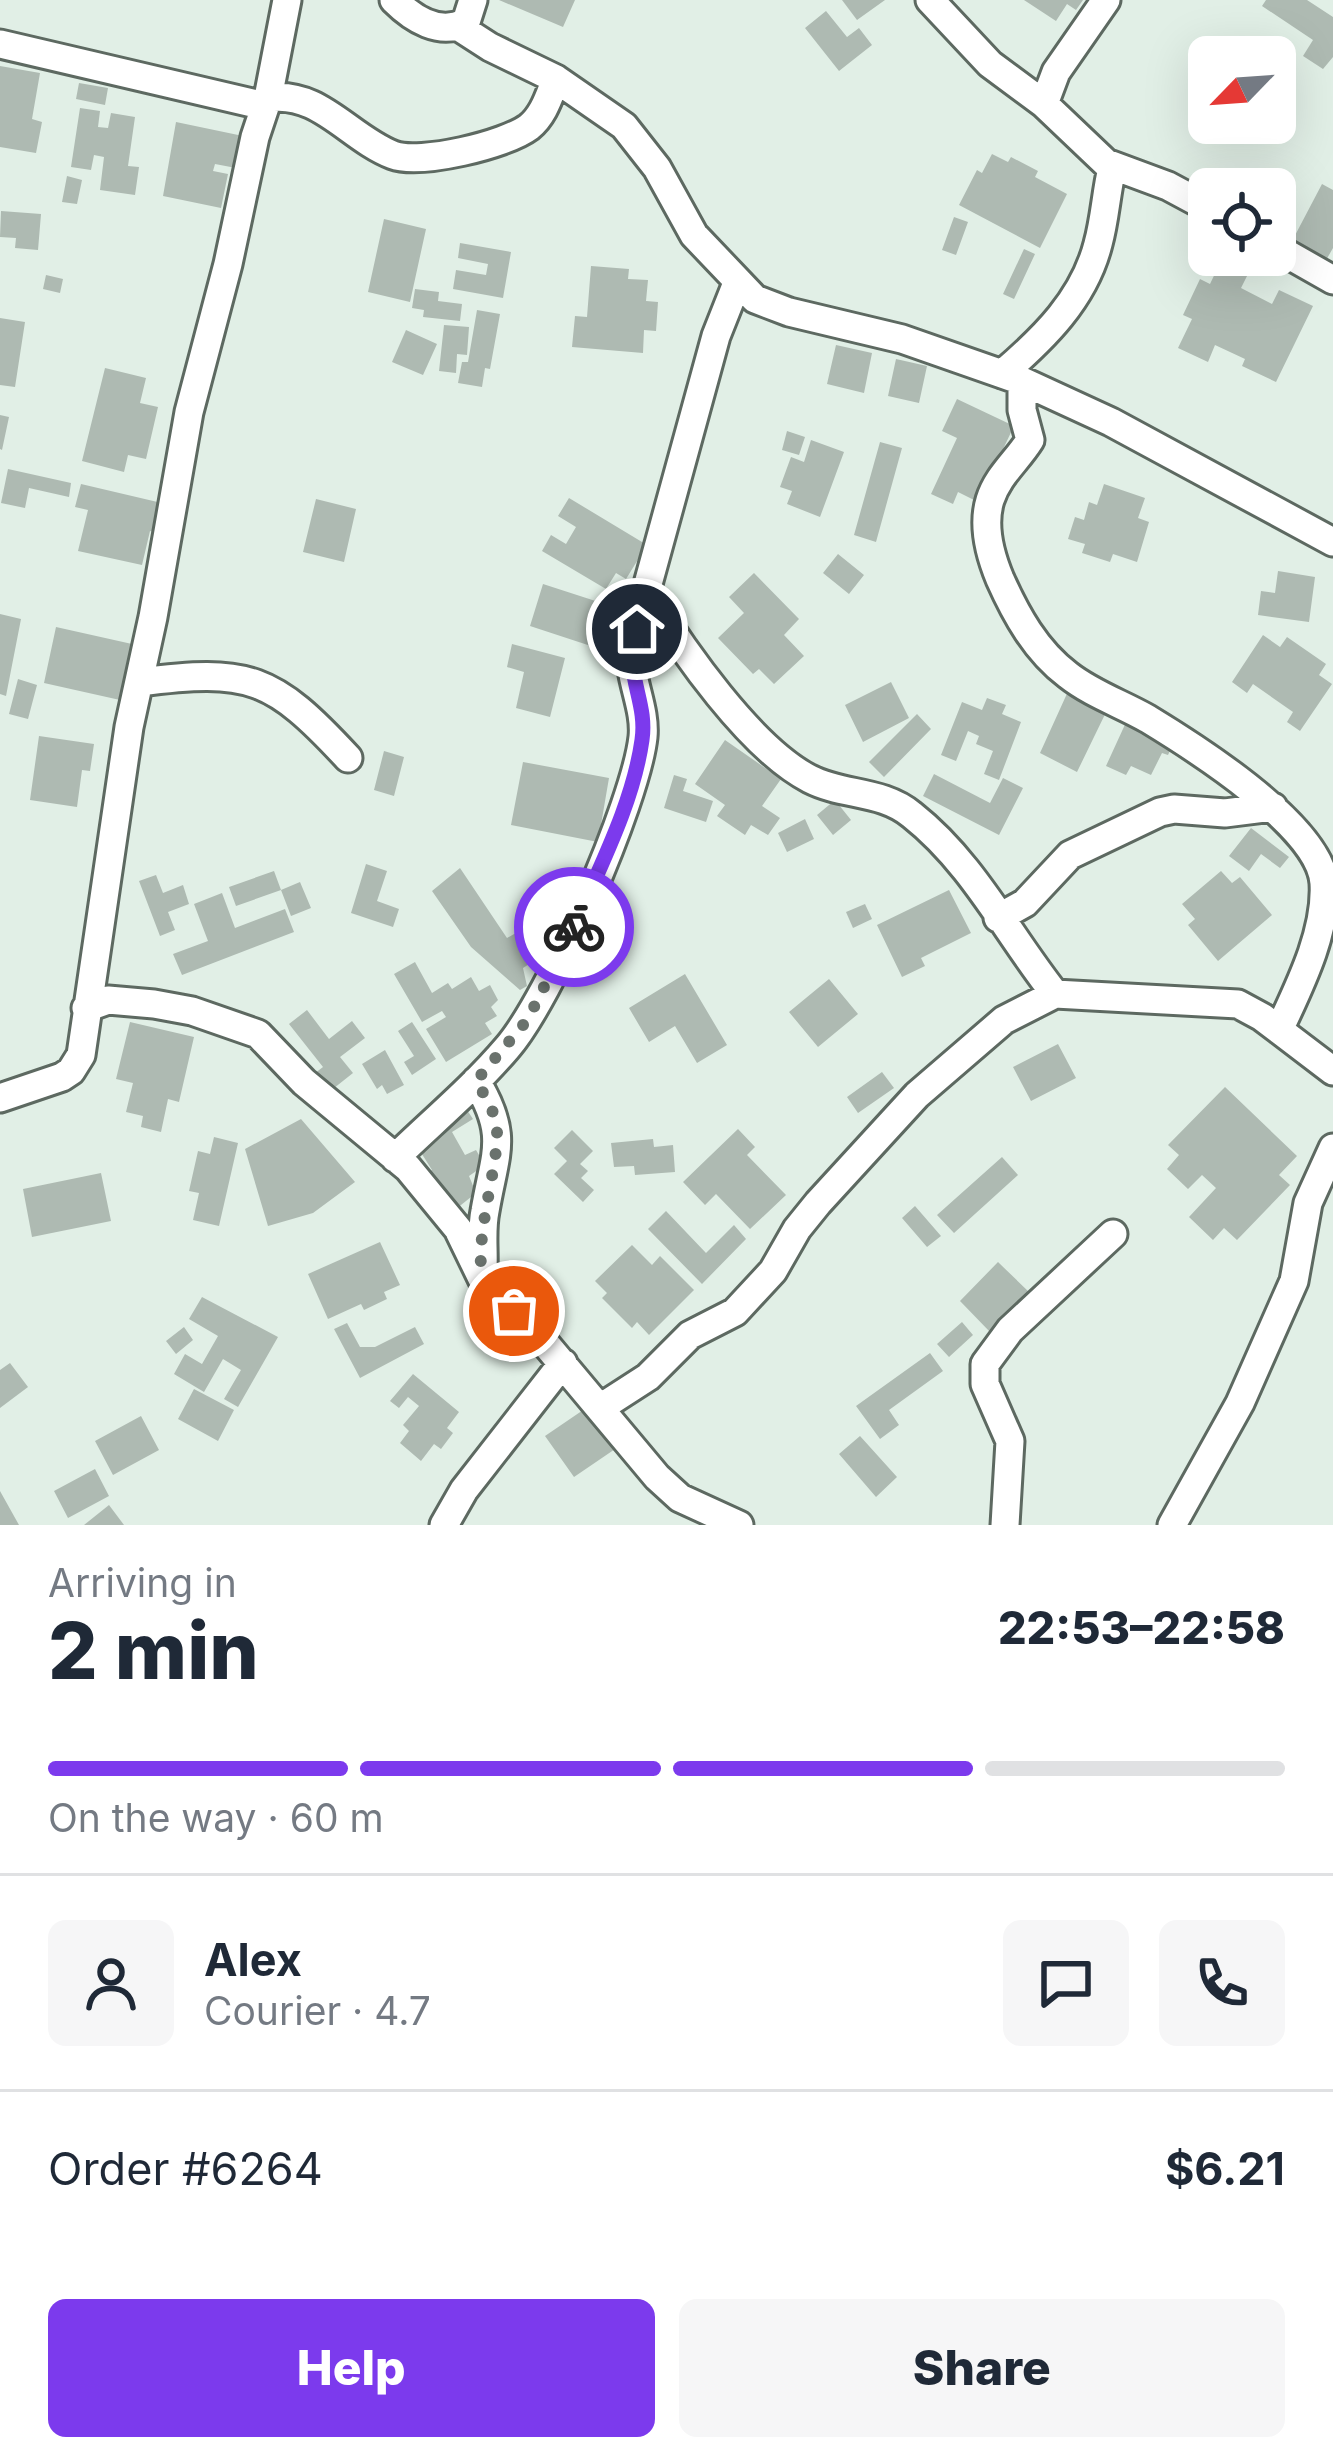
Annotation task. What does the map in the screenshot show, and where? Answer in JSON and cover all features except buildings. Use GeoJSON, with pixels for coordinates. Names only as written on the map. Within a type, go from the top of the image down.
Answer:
{"type":"FeatureCollection","features":[{"type":"Feature","properties":{"kind":"street"},"geometry":{"type":"LineString","coordinates":[[0,1098],[70,1071],[81,1055],[139,682],[188,412],[229,264],[286,0]]}},
{"type":"Feature","properties":{"kind":"street"},"geometry":{"type":"LineString","coordinates":[[394,0],[424,22],[443,28],[466,22],[473,0]]}},
{"type":"Feature","properties":{"kind":"street"},"geometry":{"type":"LineString","coordinates":[[930,0],[1003,76],[1044,104],[1112,168],[1188,198]]}},
{"type":"Feature","properties":{"kind":"street"},"geometry":{"type":"LineString","coordinates":[[1044,104],[1056,72],[1106,0]]}},
{"type":"Feature","properties":{"kind":"street"},"geometry":{"type":"LineString","coordinates":[[459,26],[556,79],[613,118],[638,142],[694,235],[737,283],[767,305],[902,339],[1012,378],[1112,422],[1333,542]]}},
{"type":"Feature","properties":{"kind":"street"},"geometry":{"type":"LineString","coordinates":[[0,44],[267,102],[299,98],[380,149],[412,159],[505,140],[525,130],[540,115],[556,79]]}},
{"type":"Feature","properties":{"kind":"street"},"geometry":{"type":"LineString","coordinates":[[1012,378],[1076,296],[1096,251],[1112,168]]}},
{"type":"Feature","properties":{"kind":"street"},"geometry":{"type":"LineString","coordinates":[[1296,259],[1333,280]]}},
{"type":"Feature","properties":{"kind":"street"},"geometry":{"type":"LineString","coordinates":[[395,1158],[509,1046],[546,986],[622,806],[643,734],[630,657],[716,336],[737,283]]}},
{"type":"Feature","properties":{"kind":"street"},"geometry":{"type":"LineString","coordinates":[[1012,378],[1030,440],[996,485],[988,504],[987,526],[994,565],[1017,614],[1067,675],[1146,718],[1273,806],[1318,862],[1324,882],[1322,907],[1302,980],[1280,1030]]}},
{"type":"Feature","properties":{"kind":"street"},"geometry":{"type":"LineString","coordinates":[[647,592],[703,676],[775,752],[804,776],[827,787],[900,805],[965,867],[1055,994]]}},
{"type":"Feature","properties":{"kind":"street"},"geometry":{"type":"LineString","coordinates":[[139,682],[206,674],[247,679],[295,706],[348,758]]}},
{"type":"Feature","properties":{"kind":"street"},"geometry":{"type":"LineString","coordinates":[[998,918],[1025,903],[1070,855],[1160,812],[1247,812],[1273,806]]}},
{"type":"Feature","properties":{"kind":"street"},"geometry":{"type":"LineString","coordinates":[[600,1408],[648,1377],[690,1335],[735,1312],[773,1271],[797,1229],[916,1095],[1004,1020],[1055,994],[1238,1004],[1333,1071]]}},
{"type":"Feature","properties":{"kind":"street"},"geometry":{"type":"LineString","coordinates":[[86,1008],[108,1000],[154,1004],[192,1011],[258,1034],[304,1082],[408,1168],[458,1229],[490,1295],[523,1317],[656,1477],[680,1498],[739,1525]]}},
{"type":"Feature","properties":{"kind":"street"},"geometry":{"type":"LineString","coordinates":[[476,1081],[495,1115],[497,1133],[497,1160],[484,1214],[482,1279]]}},
{"type":"Feature","properties":{"kind":"street"},"geometry":{"type":"LineString","coordinates":[[1172,1525],[1240,1403],[1286,1300],[1308,1203],[1333,1148]]}},
{"type":"Feature","properties":{"kind":"street"},"geometry":{"type":"LineString","coordinates":[[1005,1525],[1010,1442],[985,1384],[985,1364],[1010,1330],[1113,1234]]}},
{"type":"Feature","properties":{"kind":"street"},"geometry":{"type":"LineString","coordinates":[[444,1525],[464,1490],[563,1363]]}},
{"type":"Feature","properties":{"kind":"way so far"},"geometry":{"type":"LineString","coordinates":[[514,1311],[490,1295],[482,1279],[482,1230],[497,1160],[497,1133],[495,1115],[476,1081],[528,1019],[574,927]]}},
{"type":"Feature","properties":{"kind":"route"},"geometry":{"type":"LineString","coordinates":[[574,927],[639,757],[642,723],[630,666],[637,629]]}}]}
